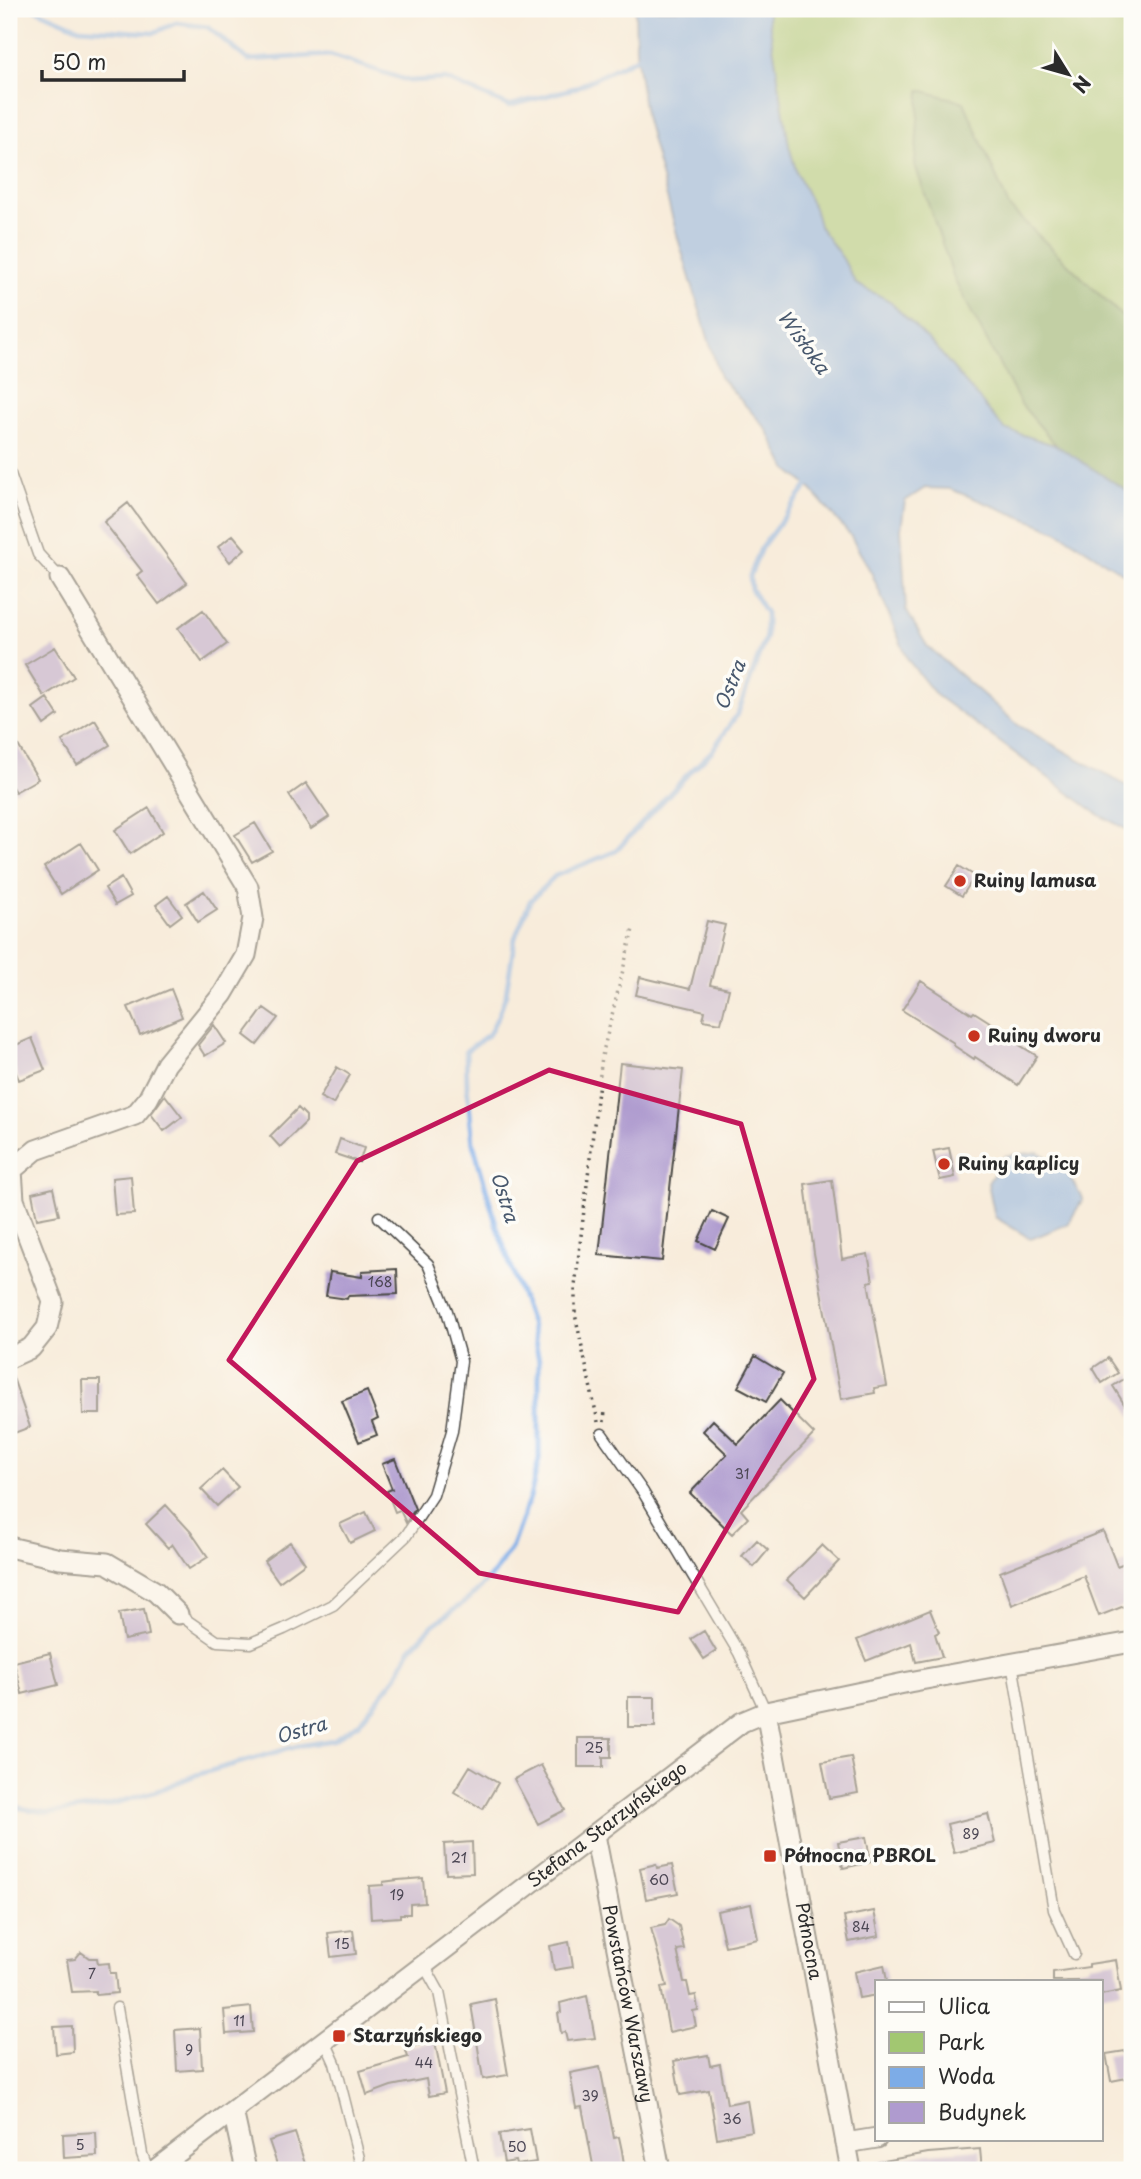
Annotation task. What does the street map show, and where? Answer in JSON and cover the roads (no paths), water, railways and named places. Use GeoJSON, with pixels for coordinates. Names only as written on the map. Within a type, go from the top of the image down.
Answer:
{"type":"FeatureCollection","features":[{"type":"Feature","properties":{"kind":"street"},"geometry":{"type":"LineString","coordinates":[[9,1358],[31,1348],[47,1328],[54,1302],[14,1200],[12,1170],[36,1150],[135,1115],[148,1099],[166,1064],[223,994],[246,955],[253,918],[248,887],[60,578]]}},
{"type":"Feature","properties":{"kind":"street"},"geometry":{"type":"LineString","coordinates":[[9,1547],[60,1559],[107,1563],[156,1591],[178,1614]]}},
{"type":"Feature","properties":{"kind":"street","name":"Stefana Starzyńskiego"},"geometry":{"type":"LineString","coordinates":[[164,2167],[325,2040],[742,1722],[765,1712],[1012,1662],[1132,1642]]}},
{"type":"Feature","properties":{"kind":"street","name":"Północna"},"geometry":{"type":"LineString","coordinates":[[765,1712],[851,2170]]}},
{"type":"Feature","properties":{"kind":"street","name":"Powstańców Warszawy"},"geometry":{"type":"LineString","coordinates":[[596,1835],[660,2170]]}},
{"type":"Feature","properties":{"kind":"street"},"geometry":{"type":"LineString","coordinates":[[233,2111],[246,2170]]}},
{"type":"Feature","properties":{"kind":"street"},"geometry":{"type":"LineString","coordinates":[[846,2143],[875,2138]]}},
{"type":"Feature","properties":{"kind":"lane"},"geometry":{"type":"LineString","coordinates":[[9,471],[38,554],[60,578]]}},
{"type":"Feature","properties":{"kind":"lane"},"geometry":{"type":"LineString","coordinates":[[178,1614],[217,1641],[251,1643],[284,1629],[333,1605],[406,1536],[433,1495],[452,1431],[461,1361],[447,1311],[428,1264],[379,1217]]}},
{"type":"Feature","properties":{"kind":"lane"},"geometry":{"type":"LineString","coordinates":[[602,1434],[643,1492],[739,1653],[765,1712]]}},
{"type":"Feature","properties":{"kind":"lane"},"geometry":{"type":"LineString","coordinates":[[1012,1662],[1054,1910],[1074,1954]]}},
{"type":"Feature","properties":{"kind":"lane"},"geometry":{"type":"LineString","coordinates":[[424,1965],[439,1992],[474,2170]]}},
{"type":"Feature","properties":{"kind":"lane"},"geometry":{"type":"LineString","coordinates":[[117,2008],[142,2154],[148,2170]]}},
{"type":"Feature","properties":{"kind":"lane"},"geometry":{"type":"LineString","coordinates":[[325,2040],[335,2063],[359,2158]]}},
{"type":"Feature","properties":{"kind":"water","name":"Wisłoka"},"geometry":{"type":"Polygon","coordinates":[[[635,9],[767,9],[789,146],[797,174],[814,208],[819,226],[843,259],[856,284],[888,300],[933,344],[1004,429],[1057,446],[1132,494],[1132,579],[1057,531],[950,489],[925,488],[905,501],[901,529],[906,610],[927,646],[1018,725],[1132,789],[1132,832],[1099,815],[936,695],[908,660],[872,574],[850,535],[808,486],[786,468],[766,428],[720,377],[679,242],[645,116],[636,50],[635,9]]]}},
{"type":"Feature","properties":{"kind":"water"},"geometry":{"type":"Polygon","coordinates":[[[1038,1152],[1063,1166],[1083,1199],[1068,1224],[1031,1239],[995,1217],[988,1183],[1005,1156],[1038,1152]]]}},
{"type":"Feature","properties":{"kind":"waterway"},"geometry":{"type":"LineString","coordinates":[[35,9],[79,28],[153,33],[176,23],[208,27],[248,60],[330,55],[409,81],[445,79],[509,106],[575,88],[641,56]]}},
{"type":"Feature","properties":{"kind":"waterway","name":"Ostra"},"geometry":{"type":"LineString","coordinates":[[9,1806],[49,1813],[106,1806],[157,1791],[196,1775],[298,1746],[333,1740],[359,1723],[396,1677],[410,1649],[433,1625],[470,1598],[495,1572],[512,1546],[530,1497],[539,1459],[539,1360],[531,1323],[497,1227],[473,1143],[466,1051],[489,1034],[499,1014],[506,994],[515,938],[530,901],[555,876],[616,851],[712,751],[738,713],[766,636],[766,613],[751,589],[750,576],[761,548],[811,481]]}},
{"type":"Feature","properties":{"kind":"place","name":"Ruiny lamusa"},"geometry":{"type":"Point","coordinates":[960,881]}},
{"type":"Feature","properties":{"kind":"place","name":"Ruiny dworu"},"geometry":{"type":"Point","coordinates":[974,1036]}},
{"type":"Feature","properties":{"kind":"place","name":"Ruiny kaplicy"},"geometry":{"type":"Point","coordinates":[944,1164]}},
{"type":"Feature","properties":{"kind":"place","name":"Północna PBROL"},"geometry":{"type":"Point","coordinates":[770,1856]}},
{"type":"Feature","properties":{"kind":"place","name":"Starzyńskiego"},"geometry":{"type":"Point","coordinates":[339,2036]}}]}
